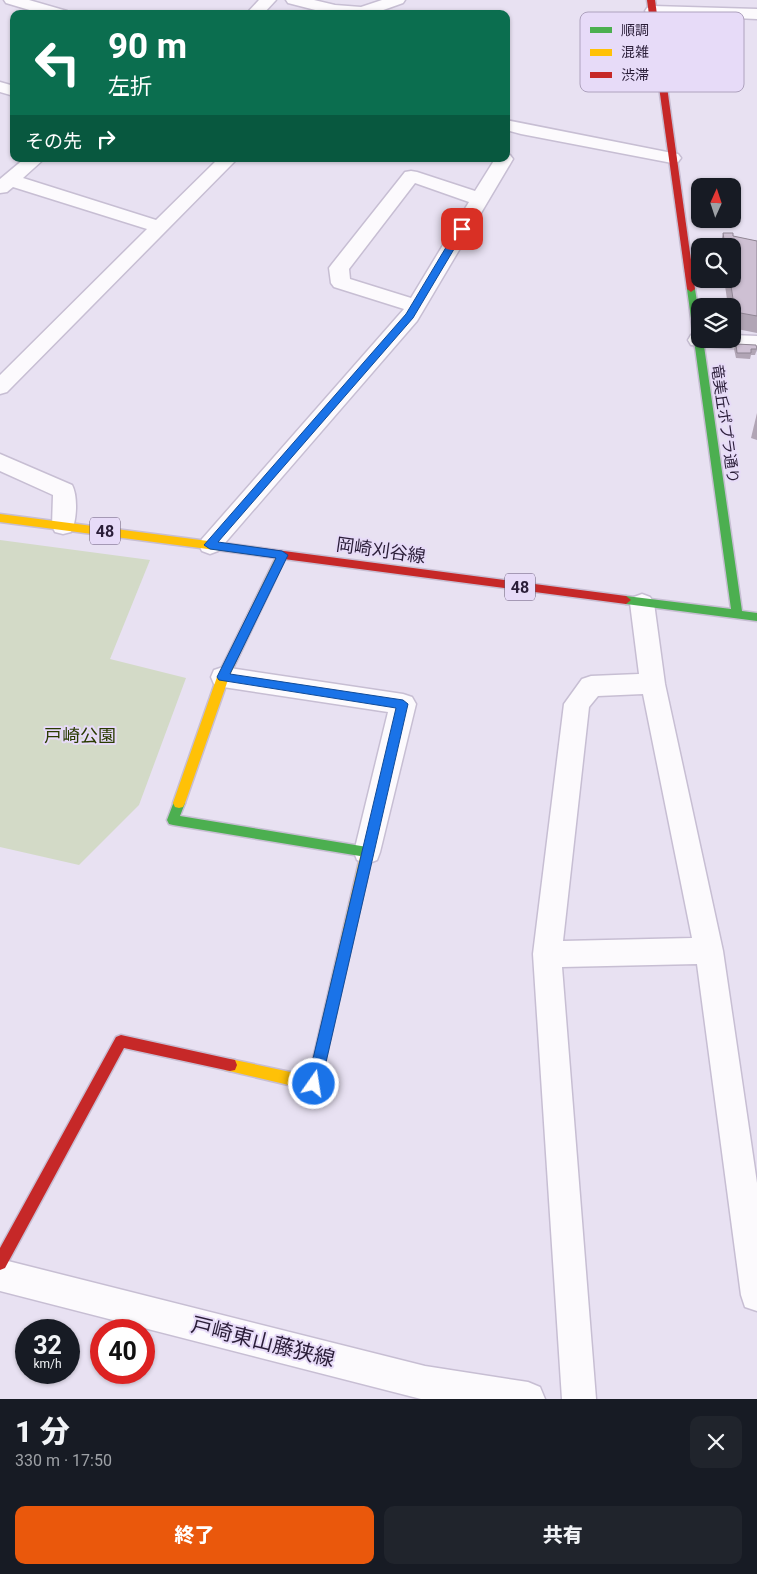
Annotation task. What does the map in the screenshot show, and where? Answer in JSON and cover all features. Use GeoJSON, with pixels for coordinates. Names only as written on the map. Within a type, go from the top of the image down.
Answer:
{"type":"FeatureCollection","features":[{"type":"Feature","properties":{"kind":"street"},"geometry":{"type":"LineString","coordinates":[[12,0],[47,10]]}},
{"type":"Feature","properties":{"kind":"street"},"geometry":{"type":"LineString","coordinates":[[258,10],[268,0]]}},
{"type":"Feature","properties":{"kind":"street"},"geometry":{"type":"LineString","coordinates":[[294,0],[334,10]]}},
{"type":"Feature","properties":{"kind":"street"},"geometry":{"type":"LineString","coordinates":[[368,10],[397,0]]}},
{"type":"Feature","properties":{"kind":"street"},"geometry":{"type":"LineString","coordinates":[[652,6],[731,12]]}},
{"type":"Feature","properties":{"kind":"street"},"geometry":{"type":"LineString","coordinates":[[744,13],[757,14]]}},
{"type":"Feature","properties":{"kind":"street","name":"竜美丘ポプラ通り"},"geometry":{"type":"LineString","coordinates":[[663,92],[692,298]]}},
{"type":"Feature","properties":{"kind":"street"},"geometry":{"type":"LineString","coordinates":[[510,140],[514,127],[672,158]]}},
{"type":"Feature","properties":{"kind":"street"},"geometry":{"type":"LineString","coordinates":[[5,184],[31,162]]}},
{"type":"Feature","properties":{"kind":"street"},"geometry":{"type":"LineString","coordinates":[[0,387],[225,162]]}},
{"type":"Feature","properties":{"kind":"street"},"geometry":{"type":"LineString","coordinates":[[210,545],[416,306],[502,162]]}},
{"type":"Feature","properties":{"kind":"street"},"geometry":{"type":"LineString","coordinates":[[416,306],[341,283],[339,268],[411,176],[480,198]]}},
{"type":"Feature","properties":{"kind":"street"},"geometry":{"type":"LineString","coordinates":[[5,184],[159,227]]}},
{"type":"Feature","properties":{"kind":"street"},"geometry":{"type":"LineString","coordinates":[[741,342],[757,343]]}},
{"type":"Feature","properties":{"kind":"street","name":"竜美丘ポプラ通り"},"geometry":{"type":"LineString","coordinates":[[699,348],[737,614]]}},
{"type":"Feature","properties":{"kind":"street"},"geometry":{"type":"LineString","coordinates":[[0,462],[64,491],[63,526]]}},
{"type":"Feature","properties":{"kind":"street","name":"岡崎刈谷線"},"geometry":{"type":"LineString","coordinates":[[0,518],[757,617]]}},
{"type":"Feature","properties":{"kind":"street"},"geometry":{"type":"LineString","coordinates":[[282,555],[223,677],[172,820],[367,852]]}},
{"type":"Feature","properties":{"kind":"street"},"geometry":{"type":"LineString","coordinates":[[642,603],[653,684],[709,951],[757,1295]]}},
{"type":"Feature","properties":{"kind":"street"},"geometry":{"type":"LineString","coordinates":[[0,1263],[121,1041],[314,1084],[403,704],[223,677]]}},
{"type":"Feature","properties":{"kind":"street"},"geometry":{"type":"LineString","coordinates":[[579,1399],[547,954],[577,704],[592,686],[653,684]]}},
{"type":"Feature","properties":{"kind":"street"},"geometry":{"type":"LineString","coordinates":[[547,954],[709,951]]}},
{"type":"Feature","properties":{"kind":"street","name":"戸崎東山藤狭線"},"geometry":{"type":"LineString","coordinates":[[0,1275],[424,1383],[528,1399]]}},
{"type":"Feature","properties":{"kind":"green space","name":"戸崎公園"},"geometry":{"type":"Polygon","coordinates":[[[0,540],[150,560],[110,659],[186,678],[139,805],[79,865],[0,847],[0,540]]]}},
{"type":"Feature","properties":{"kind":"building"},"geometry":{"type":"Polygon","coordinates":[[[723,233],[733,233],[733,236],[757,241],[757,316],[741,313],[741,298],[733,298],[731,288],[741,288],[741,238],[724,238],[723,233]]]}},
{"type":"Feature","properties":{"kind":"building"},"geometry":{"type":"Polygon","coordinates":[[[741,344],[756,345],[757,349],[751,349],[751,353],[737,353],[736,348],[741,348],[741,344]]]}},
{"type":"Feature","properties":{"kind":"traffic: fast"},"geometry":{"type":"LineString","coordinates":[[691,289],[737,614]]}},
{"type":"Feature","properties":{"kind":"traffic: fast"},"geometry":{"type":"LineString","coordinates":[[626,600],[757,617]]}},
{"type":"Feature","properties":{"kind":"traffic: fast"},"geometry":{"type":"LineString","coordinates":[[179,803],[173,820],[367,852],[366,857]]}},
{"type":"Feature","properties":{"kind":"traffic: slow"},"geometry":{"type":"LineString","coordinates":[[0,518],[261,552]]}},
{"type":"Feature","properties":{"kind":"traffic: slow"},"geometry":{"type":"LineString","coordinates":[[179,803],[223,677],[282,555]]}},
{"type":"Feature","properties":{"kind":"traffic: slow"},"geometry":{"type":"LineString","coordinates":[[230,1065],[314,1084],[366,857]]}},
{"type":"Feature","properties":{"kind":"traffic: jam"},"geometry":{"type":"LineString","coordinates":[[651,0],[653,12]]}},
{"type":"Feature","properties":{"kind":"traffic: jam"},"geometry":{"type":"LineString","coordinates":[[664,92],[691,289]]}},
{"type":"Feature","properties":{"kind":"traffic: jam"},"geometry":{"type":"LineString","coordinates":[[261,552],[626,600]]}},
{"type":"Feature","properties":{"kind":"traffic: jam"},"geometry":{"type":"LineString","coordinates":[[0,1263],[121,1041],[230,1065]]}},
{"type":"Feature","properties":{"kind":"route"},"geometry":{"type":"LineString","coordinates":[[314,1084],[403,704],[223,677],[282,555],[210,545],[410,316],[462,229]]}}]}
